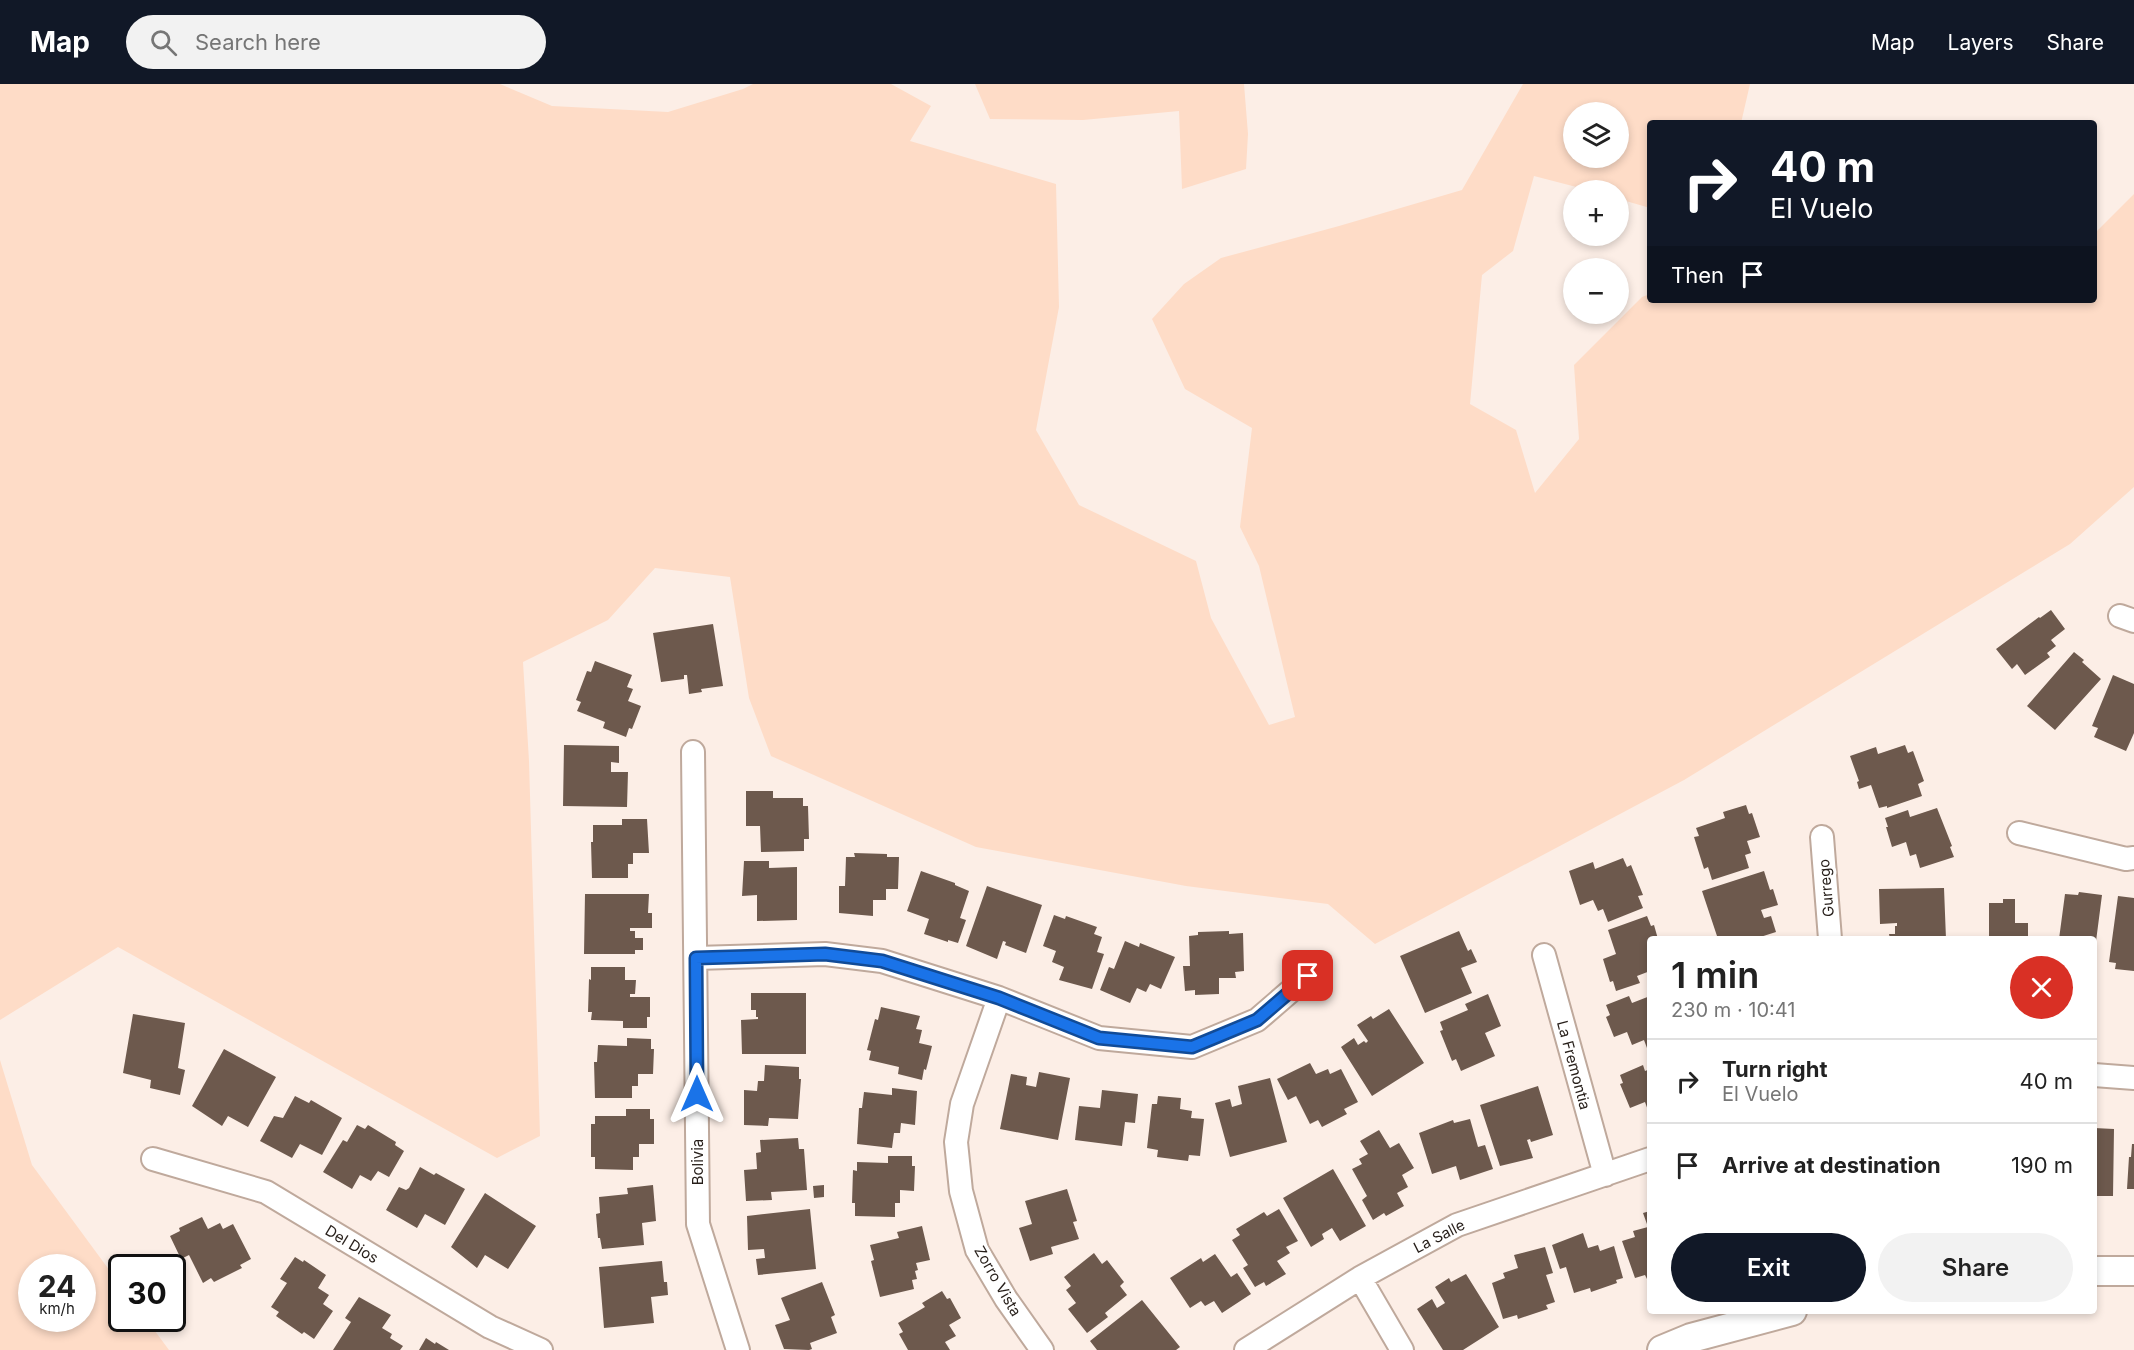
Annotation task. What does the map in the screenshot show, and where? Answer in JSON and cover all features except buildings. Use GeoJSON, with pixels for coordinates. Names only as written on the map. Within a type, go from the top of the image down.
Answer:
{"type":"FeatureCollection","features":[{"type":"Feature","properties":{"kind":"street","name":"Bolivia"},"geometry":{"type":"LineString","coordinates":[[693,752],[698,1224],[733,1349]]}},
{"type":"Feature","properties":{"kind":"street"},"geometry":{"type":"LineString","coordinates":[[2019,833],[2127,859],[2134,858]]}},
{"type":"Feature","properties":{"kind":"street","name":"Gurrego"},"geometry":{"type":"LineString","coordinates":[[1822,837],[1830,936]]}},
{"type":"Feature","properties":{"kind":"street"},"geometry":{"type":"LineString","coordinates":[[696,958],[825,954],[882,961],[999,998],[1099,1038],[1192,1047],[1257,1020],[1308,976]]}},
{"type":"Feature","properties":{"kind":"street","name":"La Fremontia"},"geometry":{"type":"LineString","coordinates":[[1544,955],[1605,1175]]}},
{"type":"Feature","properties":{"kind":"street","name":"Zorro Vista"},"geometry":{"type":"LineString","coordinates":[[999,998],[962,1104],[956,1142],[961,1191],[977,1250],[1006,1299],[1041,1350]]}},
{"type":"Feature","properties":{"kind":"street"},"geometry":{"type":"LineString","coordinates":[[2097,1075],[2134,1078]]}},
{"type":"Feature","properties":{"kind":"street","name":"Del Dios"},"geometry":{"type":"LineString","coordinates":[[153,1159],[266,1192],[490,1327],[542,1350]]}},
{"type":"Feature","properties":{"kind":"street","name":"La Salle"},"geometry":{"type":"LineString","coordinates":[[1246,1350],[1360,1278],[1457,1225],[1647,1160]]}},
{"type":"Feature","properties":{"kind":"street"},"geometry":{"type":"LineString","coordinates":[[2097,1271],[2134,1271]]}},
{"type":"Feature","properties":{"kind":"street"},"geometry":{"type":"LineString","coordinates":[[1360,1278],[1402,1350]]}},
{"type":"Feature","properties":{"kind":"street"},"geometry":{"type":"LineString","coordinates":[[1662,1350],[1690,1338],[1781,1314]]}},
{"type":"Feature","properties":{"kind":"shaded area"},"geometry":{"type":"Polygon","coordinates":[[[0,84],[500,84],[552,106],[668,112],[753,84],[891,84],[931,106],[910,141],[1056,184],[1059,307],[1036,430],[1079,505],[1196,561],[1211,618],[1269,725],[1295,717],[1259,566],[1240,527],[1252,428],[1185,389],[1152,319],[1184,284],[1221,258],[1462,190],[1523,84],[1750,84],[1742,120],[1647,120],[1647,207],[1629,202],[1629,180],[1563,180],[1563,184],[1534,176],[1513,251],[1482,275],[1470,404],[1516,430],[1535,493],[1579,439],[1574,365],[1615,324],[1629,324],[1629,310],[1642,297],[1647,295],[1647,303],[2097,303],[2097,231],[2134,194],[2134,487],[2070,544],[1684,780],[1375,944],[1328,904],[1186,886],[976,847],[771,756],[749,698],[730,577],[655,568],[608,620],[523,662],[529,761],[540,1136],[497,1158],[118,947],[0,1020],[0,84]]]}},
{"type":"Feature","properties":{"kind":"shaded area"},"geometry":{"type":"Polygon","coordinates":[[[975,84],[1244,84],[1248,134],[1246,169],[1182,189],[1179,111],[1083,120],[990,119],[975,84]]]}},
{"type":"Feature","properties":{"kind":"shaded area"},"geometry":{"type":"Polygon","coordinates":[[[0,1060],[32,1165],[108,1268],[108,1332],[156,1332],[169,1350],[0,1350],[0,1060]]]}},
{"type":"Feature","properties":{"kind":"route"},"geometry":{"type":"LineString","coordinates":[[697,1094],[696,958],[825,954],[882,961],[999,998],[1099,1038],[1192,1047],[1257,1020],[1308,976]]}}]}
